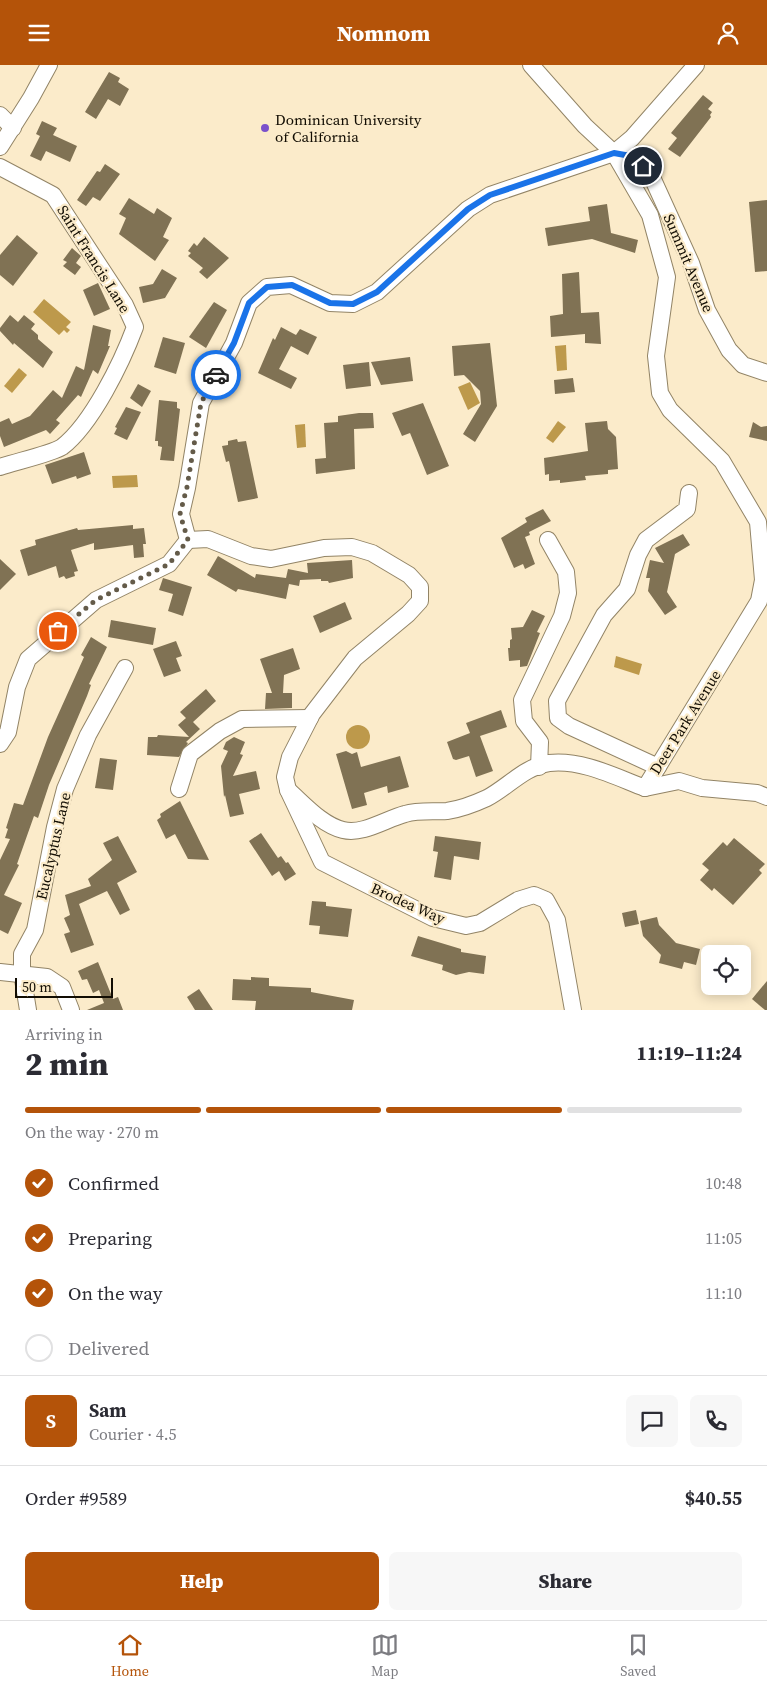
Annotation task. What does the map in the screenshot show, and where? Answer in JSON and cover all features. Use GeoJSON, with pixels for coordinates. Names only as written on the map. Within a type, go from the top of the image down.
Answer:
{"type":"FeatureCollection","features":[{"type":"Feature","properties":{"kind":"street"},"geometry":{"type":"LineString","coordinates":[[0,147],[49,65]]}},
{"type":"Feature","properties":{"kind":"street","name":"Deer Park Avenue"},"geometry":{"type":"LineString","coordinates":[[288,790],[330,825],[345,831],[361,830],[407,813],[447,811],[471,806],[492,795],[525,771],[564,762],[588,767],[645,788],[759,601],[763,580],[758,522],[744,495],[722,461],[670,410],[660,393],[656,356],[667,277],[650,215],[614,153],[585,126],[530,65]]}},
{"type":"Feature","properties":{"kind":"street"},"geometry":{"type":"LineString","coordinates":[[188,540],[180,514],[187,487],[201,403],[234,343],[249,303],[267,287],[292,285],[330,303],[353,304],[377,292],[468,209],[490,195],[614,153],[632,138],[696,65]]}},
{"type":"Feature","properties":{"kind":"street"},"geometry":{"type":"LineString","coordinates":[[0,115],[13,128]]}},
{"type":"Feature","properties":{"kind":"street","name":"Summit Avenue"},"geometry":{"type":"LineString","coordinates":[[614,153],[636,157],[651,175],[691,263],[707,310],[729,350],[743,365],[767,373]]}},
{"type":"Feature","properties":{"kind":"street","name":"Saint Francis Lane"},"geometry":{"type":"LineString","coordinates":[[0,167],[53,195],[125,305],[135,327],[122,362],[85,422],[61,447],[0,467]]}},
{"type":"Feature","properties":{"kind":"street"},"geometry":{"type":"LineString","coordinates":[[658,767],[569,726],[558,718],[557,701],[604,615],[627,589],[638,555],[646,540],[687,509],[689,493]]}},
{"type":"Feature","properties":{"kind":"street"},"geometry":{"type":"LineString","coordinates":[[0,744],[8,732],[17,687],[28,659],[96,600],[169,564],[188,540],[208,539],[251,556],[271,559],[324,548],[352,547],[375,555],[409,575],[420,587],[420,601],[408,614],[356,658],[310,718],[290,757],[285,777],[288,790]]}},
{"type":"Feature","properties":{"kind":"street"},"geometry":{"type":"LineString","coordinates":[[539,767],[540,742],[524,721],[522,700],[562,616],[568,593],[566,572],[548,540]]}},
{"type":"Feature","properties":{"kind":"street","name":"Eucalyptus Lane"},"geometry":{"type":"LineString","coordinates":[[28,1010],[26,985],[22,973],[22,954],[35,930],[55,827],[65,789],[88,735],[125,668]]}},
{"type":"Feature","properties":{"kind":"street"},"geometry":{"type":"LineString","coordinates":[[178,789],[190,754],[220,731],[242,719],[310,718]]}},
{"type":"Feature","properties":{"kind":"street"},"geometry":{"type":"LineString","coordinates":[[645,788],[679,781],[702,788],[757,793],[767,797]]}},
{"type":"Feature","properties":{"kind":"street","name":"Brodea Way"},"geometry":{"type":"LineString","coordinates":[[288,790],[322,862],[433,917],[466,926],[480,923],[518,900],[534,895],[546,900],[557,920],[573,1010]]}},
{"type":"Feature","properties":{"kind":"street"},"geometry":{"type":"LineString","coordinates":[[0,972],[46,977],[62,987],[71,1010]]}},
{"type":"Feature","properties":{"kind":"shaded area"},"geometry":{"type":"Polygon","coordinates":[[[44,299],[71,322],[66,327],[70,330],[67,333],[64,330],[59,335],[33,312],[44,299]]]}},
{"type":"Feature","properties":{"kind":"shaded area"},"geometry":{"type":"Polygon","coordinates":[[[566,345],[567,370],[557,371],[555,346],[566,345]]]}},
{"type":"Feature","properties":{"kind":"shaded area"},"geometry":{"type":"Polygon","coordinates":[[[19,368],[27,375],[12,393],[4,386],[19,368]]]}},
{"type":"Feature","properties":{"kind":"shaded area"},"geometry":{"type":"Polygon","coordinates":[[[470,382],[480,403],[468,410],[458,387],[470,382]]]}},
{"type":"Feature","properties":{"kind":"shaded area"},"geometry":{"type":"Polygon","coordinates":[[[558,421],[566,427],[553,443],[546,438],[558,421]]]}},
{"type":"Feature","properties":{"kind":"shaded area"},"geometry":{"type":"Polygon","coordinates":[[[305,424],[306,447],[297,448],[295,425],[305,424]]]}},
{"type":"Feature","properties":{"kind":"shaded area"},"geometry":{"type":"Polygon","coordinates":[[[137,475],[138,487],[113,488],[112,476],[137,475]]]}},
{"type":"Feature","properties":{"kind":"shaded area"},"geometry":{"type":"Polygon","coordinates":[[[616,656],[642,664],[639,675],[614,667],[616,656]]]}},
{"type":"Feature","properties":{"kind":"shaded area"},"geometry":{"type":"Polygon","coordinates":[[[358,725],[366,729],[370,737],[366,745],[358,749],[350,745],[346,737],[350,729],[358,725]]]}},
{"type":"Feature","properties":{"kind":"building"},"geometry":{"type":"Polygon","coordinates":[[[109,72],[120,78],[118,82],[129,89],[120,106],[108,99],[96,119],[85,112],[109,72]]]}},
{"type":"Feature","properties":{"kind":"building"},"geometry":{"type":"Polygon","coordinates":[[[703,95],[713,103],[708,109],[712,112],[711,117],[680,157],[668,149],[677,138],[671,133],[703,95]]]}},
{"type":"Feature","properties":{"kind":"building"},"geometry":{"type":"Polygon","coordinates":[[[42,121],[57,128],[53,135],[77,146],[70,162],[46,151],[41,161],[30,156],[40,136],[36,134],[42,121]]]}},
{"type":"Feature","properties":{"kind":"building"},"geometry":{"type":"Polygon","coordinates":[[[105,164],[120,174],[100,201],[93,197],[86,206],[77,200],[97,171],[100,172],[105,164]]]}},
{"type":"Feature","properties":{"kind":"building"},"geometry":{"type":"Polygon","coordinates":[[[129,198],[154,214],[157,208],[172,218],[163,237],[169,240],[155,261],[119,234],[126,218],[119,214],[129,198]]]}},
{"type":"Feature","properties":{"kind":"building"},"geometry":{"type":"Polygon","coordinates":[[[767,200],[767,271],[755,272],[749,202],[767,200]]]}},
{"type":"Feature","properties":{"kind":"building"},"geometry":{"type":"Polygon","coordinates":[[[607,204],[611,233],[638,240],[635,253],[592,239],[548,246],[545,228],[590,221],[588,207],[607,204]]]}},
{"type":"Feature","properties":{"kind":"building"},"geometry":{"type":"Polygon","coordinates":[[[17,235],[38,253],[13,286],[0,275],[0,255],[17,235]]]}},
{"type":"Feature","properties":{"kind":"building"},"geometry":{"type":"Polygon","coordinates":[[[204,237],[229,258],[207,279],[199,272],[203,268],[188,256],[191,253],[188,251],[194,243],[197,246],[204,237]]]}},
{"type":"Feature","properties":{"kind":"building"},"geometry":{"type":"Polygon","coordinates":[[[72,248],[81,256],[76,263],[81,267],[75,275],[63,266],[67,262],[63,260],[72,248]]]}},
{"type":"Feature","properties":{"kind":"building"},"geometry":{"type":"Polygon","coordinates":[[[162,269],[177,278],[165,298],[143,303],[139,287],[153,284],[162,269]]]}},
{"type":"Feature","properties":{"kind":"building"},"geometry":{"type":"Polygon","coordinates":[[[579,272],[581,313],[599,312],[601,344],[585,343],[585,334],[551,337],[550,316],[563,314],[562,274],[579,272]]]}},
{"type":"Feature","properties":{"kind":"building"},"geometry":{"type":"Polygon","coordinates":[[[98,283],[110,309],[94,316],[83,290],[98,283]]]}},
{"type":"Feature","properties":{"kind":"building"},"geometry":{"type":"Polygon","coordinates":[[[214,302],[227,310],[206,348],[189,337],[214,302]]]}},
{"type":"Feature","properties":{"kind":"building"},"geometry":{"type":"Polygon","coordinates":[[[10,315],[18,322],[24,315],[35,324],[31,329],[38,335],[38,339],[53,352],[43,368],[14,343],[13,345],[0,331],[0,328],[10,315]]]}},
{"type":"Feature","properties":{"kind":"building"},"geometry":{"type":"Polygon","coordinates":[[[93,325],[111,330],[108,346],[110,346],[98,374],[93,370],[81,397],[78,395],[56,420],[60,423],[50,434],[46,430],[4,447],[0,436],[0,422],[9,418],[12,424],[30,416],[53,390],[62,398],[76,366],[84,370],[93,325]]]}},
{"type":"Feature","properties":{"kind":"building"},"geometry":{"type":"Polygon","coordinates":[[[281,327],[296,335],[300,329],[317,337],[308,355],[291,346],[279,369],[297,378],[291,389],[258,373],[273,338],[275,340],[281,327]]]}},
{"type":"Feature","properties":{"kind":"building"},"geometry":{"type":"Polygon","coordinates":[[[163,337],[185,343],[176,374],[154,367],[163,337]]]}},
{"type":"Feature","properties":{"kind":"building"},"geometry":{"type":"Polygon","coordinates":[[[490,343],[497,406],[475,442],[463,434],[481,404],[480,391],[464,375],[454,376],[452,346],[490,343]]]}},
{"type":"Feature","properties":{"kind":"building"},"geometry":{"type":"Polygon","coordinates":[[[410,357],[413,381],[381,385],[371,362],[410,357]]]}},
{"type":"Feature","properties":{"kind":"building"},"geometry":{"type":"Polygon","coordinates":[[[369,362],[371,386],[346,389],[343,365],[369,362]]]}},
{"type":"Feature","properties":{"kind":"building"},"geometry":{"type":"Polygon","coordinates":[[[573,378],[575,392],[555,394],[554,380],[573,378]]]}},
{"type":"Feature","properties":{"kind":"building"},"geometry":{"type":"Polygon","coordinates":[[[138,384],[151,391],[142,407],[130,398],[138,384]]]}},
{"type":"Feature","properties":{"kind":"building"},"geometry":{"type":"Polygon","coordinates":[[[159,400],[177,402],[177,408],[180,409],[174,461],[160,460],[162,447],[158,446],[158,441],[155,441],[159,400]]]}},
{"type":"Feature","properties":{"kind":"building"},"geometry":{"type":"Polygon","coordinates":[[[423,403],[449,466],[427,475],[410,433],[402,436],[392,413],[423,403]]]}},
{"type":"Feature","properties":{"kind":"building"},"geometry":{"type":"Polygon","coordinates":[[[126,407],[141,412],[127,440],[114,434],[117,428],[115,427],[126,407]]]}},
{"type":"Feature","properties":{"kind":"building"},"geometry":{"type":"Polygon","coordinates":[[[373,413],[374,428],[354,429],[355,469],[316,474],[315,459],[326,458],[324,423],[338,422],[338,416],[373,413]]]}},
{"type":"Feature","properties":{"kind":"building"},"geometry":{"type":"Polygon","coordinates":[[[607,421],[608,429],[616,437],[618,469],[608,470],[608,474],[585,476],[586,480],[560,483],[560,480],[549,481],[549,474],[545,475],[544,458],[588,451],[585,423],[607,421]]]}},
{"type":"Feature","properties":{"kind":"building"},"geometry":{"type":"Polygon","coordinates":[[[753,422],[761,427],[767,426],[767,441],[749,437],[753,422]]]}},
{"type":"Feature","properties":{"kind":"building"},"geometry":{"type":"Polygon","coordinates":[[[237,439],[238,442],[246,441],[258,498],[238,502],[229,461],[226,462],[222,446],[228,445],[228,441],[237,439]]]}},
{"type":"Feature","properties":{"kind":"building"},"geometry":{"type":"Polygon","coordinates":[[[84,452],[91,474],[77,479],[76,476],[52,484],[45,465],[84,452]]]}},
{"type":"Feature","properties":{"kind":"building"},"geometry":{"type":"Polygon","coordinates":[[[543,509],[551,521],[529,532],[530,535],[525,537],[535,564],[525,569],[523,564],[514,568],[501,538],[527,522],[525,518],[543,509]]]}},
{"type":"Feature","properties":{"kind":"building"},"geometry":{"type":"Polygon","coordinates":[[[133,525],[133,529],[144,528],[146,544],[143,544],[144,557],[134,558],[133,545],[94,550],[94,543],[71,550],[78,571],[74,572],[75,576],[66,579],[64,576],[59,578],[56,566],[28,576],[20,550],[36,545],[35,540],[77,528],[78,530],[133,525]]]}},
{"type":"Feature","properties":{"kind":"building"},"geometry":{"type":"Polygon","coordinates":[[[683,534],[690,545],[675,554],[667,592],[677,607],[665,615],[648,591],[650,578],[646,578],[650,560],[664,563],[655,548],[683,534]]]}},
{"type":"Feature","properties":{"kind":"building"},"geometry":{"type":"Polygon","coordinates":[[[218,556],[255,578],[256,574],[286,578],[288,569],[308,573],[307,563],[352,560],[353,578],[329,583],[328,581],[321,581],[321,579],[300,580],[299,586],[289,584],[286,599],[238,589],[236,592],[207,575],[218,556]]]}},
{"type":"Feature","properties":{"kind":"building"},"geometry":{"type":"Polygon","coordinates":[[[0,559],[16,574],[0,590],[0,559]]]}},
{"type":"Feature","properties":{"kind":"building"},"geometry":{"type":"Polygon","coordinates":[[[163,578],[192,587],[183,616],[168,611],[173,594],[159,590],[163,578]]]}},
{"type":"Feature","properties":{"kind":"building"},"geometry":{"type":"Polygon","coordinates":[[[345,602],[352,619],[320,633],[313,616],[345,602]]]}},
{"type":"Feature","properties":{"kind":"building"},"geometry":{"type":"Polygon","coordinates":[[[532,610],[545,616],[537,632],[540,633],[527,666],[520,667],[520,660],[509,661],[508,648],[510,648],[510,640],[512,639],[511,628],[523,627],[532,610]]]}},
{"type":"Feature","properties":{"kind":"building"},"geometry":{"type":"Polygon","coordinates":[[[111,620],[156,628],[153,645],[108,637],[111,620]]]}},
{"type":"Feature","properties":{"kind":"building"},"geometry":{"type":"Polygon","coordinates":[[[91,637],[107,647],[89,684],[91,685],[87,696],[49,785],[38,818],[34,816],[17,864],[19,865],[4,895],[22,903],[8,934],[0,930],[0,860],[10,839],[5,838],[8,829],[6,828],[14,803],[23,805],[48,737],[84,657],[81,655],[91,637]]]}},
{"type":"Feature","properties":{"kind":"building"},"geometry":{"type":"Polygon","coordinates":[[[176,641],[182,656],[176,658],[181,671],[164,677],[153,649],[176,641]]]}},
{"type":"Feature","properties":{"kind":"building"},"geometry":{"type":"Polygon","coordinates":[[[293,648],[300,669],[284,675],[283,693],[292,693],[292,708],[265,709],[266,693],[272,693],[260,659],[293,648]]]}},
{"type":"Feature","properties":{"kind":"building"},"geometry":{"type":"Polygon","coordinates":[[[206,689],[216,701],[193,722],[200,729],[186,742],[188,743],[179,757],[147,755],[148,737],[157,737],[158,735],[189,737],[178,725],[186,718],[180,712],[206,689]]]}},
{"type":"Feature","properties":{"kind":"building"},"geometry":{"type":"Polygon","coordinates":[[[501,710],[507,727],[480,736],[493,771],[476,777],[469,756],[456,760],[453,759],[447,742],[470,733],[466,723],[501,710]]]}},
{"type":"Feature","properties":{"kind":"building"},"geometry":{"type":"Polygon","coordinates":[[[234,737],[245,742],[240,754],[243,755],[233,776],[256,771],[260,789],[239,794],[244,814],[230,817],[225,795],[224,797],[221,766],[228,751],[223,749],[226,742],[234,737]]]}},
{"type":"Feature","properties":{"kind":"building"},"geometry":{"type":"Polygon","coordinates":[[[346,751],[352,754],[357,752],[361,767],[400,756],[409,787],[388,793],[387,786],[364,793],[367,805],[352,809],[336,754],[346,751]]]}},
{"type":"Feature","properties":{"kind":"building"},"geometry":{"type":"Polygon","coordinates":[[[100,758],[117,760],[113,790],[95,788],[100,758]]]}},
{"type":"Feature","properties":{"kind":"building"},"geometry":{"type":"Polygon","coordinates":[[[180,801],[209,860],[188,859],[175,834],[166,839],[157,820],[161,817],[160,814],[180,801]]]}},
{"type":"Feature","properties":{"kind":"building"},"geometry":{"type":"Polygon","coordinates":[[[261,833],[278,858],[281,856],[286,863],[288,862],[296,874],[285,881],[279,871],[272,876],[249,841],[261,833]]]}},
{"type":"Feature","properties":{"kind":"building"},"geometry":{"type":"Polygon","coordinates":[[[118,836],[137,872],[117,883],[130,910],[120,915],[107,891],[79,904],[94,945],[71,953],[64,934],[70,932],[64,918],[70,915],[65,895],[91,886],[88,879],[112,860],[103,843],[118,836]]]}},
{"type":"Feature","properties":{"kind":"building"},"geometry":{"type":"Polygon","coordinates":[[[435,836],[481,842],[479,860],[454,856],[451,880],[434,877],[438,852],[433,851],[435,836]]]}},
{"type":"Feature","properties":{"kind":"building"},"geometry":{"type":"Polygon","coordinates":[[[734,838],[765,864],[759,870],[762,873],[733,905],[714,888],[712,891],[700,880],[709,870],[702,864],[723,842],[727,846],[734,838]]]}},
{"type":"Feature","properties":{"kind":"building"},"geometry":{"type":"Polygon","coordinates":[[[312,901],[326,902],[326,906],[352,909],[348,937],[319,934],[320,926],[309,925],[312,901]]]}},
{"type":"Feature","properties":{"kind":"building"},"geometry":{"type":"Polygon","coordinates":[[[636,910],[639,924],[625,927],[622,913],[636,910]]]}},
{"type":"Feature","properties":{"kind":"building"},"geometry":{"type":"Polygon","coordinates":[[[657,917],[659,925],[676,943],[700,949],[696,965],[684,962],[682,969],[659,963],[661,955],[643,936],[640,921],[657,917]]]}},
{"type":"Feature","properties":{"kind":"building"},"geometry":{"type":"Polygon","coordinates":[[[418,936],[461,949],[461,952],[486,956],[484,974],[469,972],[456,975],[442,970],[443,965],[411,956],[418,936]]]}},
{"type":"Feature","properties":{"kind":"building"},"geometry":{"type":"Polygon","coordinates":[[[98,962],[113,999],[118,997],[123,1010],[87,1010],[104,1003],[99,990],[93,993],[87,979],[82,980],[78,971],[98,962]]]}},
{"type":"Feature","properties":{"kind":"building"},"geometry":{"type":"Polygon","coordinates":[[[251,977],[269,978],[269,986],[311,988],[311,992],[354,1000],[352,1010],[255,1010],[256,1001],[232,1000],[233,979],[251,980],[251,977]]]}},
{"type":"Feature","properties":{"kind":"building"},"geometry":{"type":"Polygon","coordinates":[[[767,981],[767,1010],[765,1010],[752,999],[767,981]]]}},
{"type":"Feature","properties":{"kind":"building"},"geometry":{"type":"Polygon","coordinates":[[[199,989],[213,1010],[195,1010],[187,997],[199,989]]]}},
{"type":"Feature","properties":{"kind":"way so far"},"geometry":{"type":"LineString","coordinates":[[58,631],[96,600],[169,564],[188,540],[180,514],[187,487],[201,403],[216,375]]}},
{"type":"Feature","properties":{"kind":"place","name":"Dominican University of California"},"geometry":{"type":"Point","coordinates":[265,128]}},
{"type":"Feature","properties":{"kind":"route"},"geometry":{"type":"LineString","coordinates":[[216,375],[234,343],[249,303],[267,287],[292,285],[330,303],[353,304],[377,292],[468,209],[490,195],[614,153],[636,157],[643,166]]}}]}
